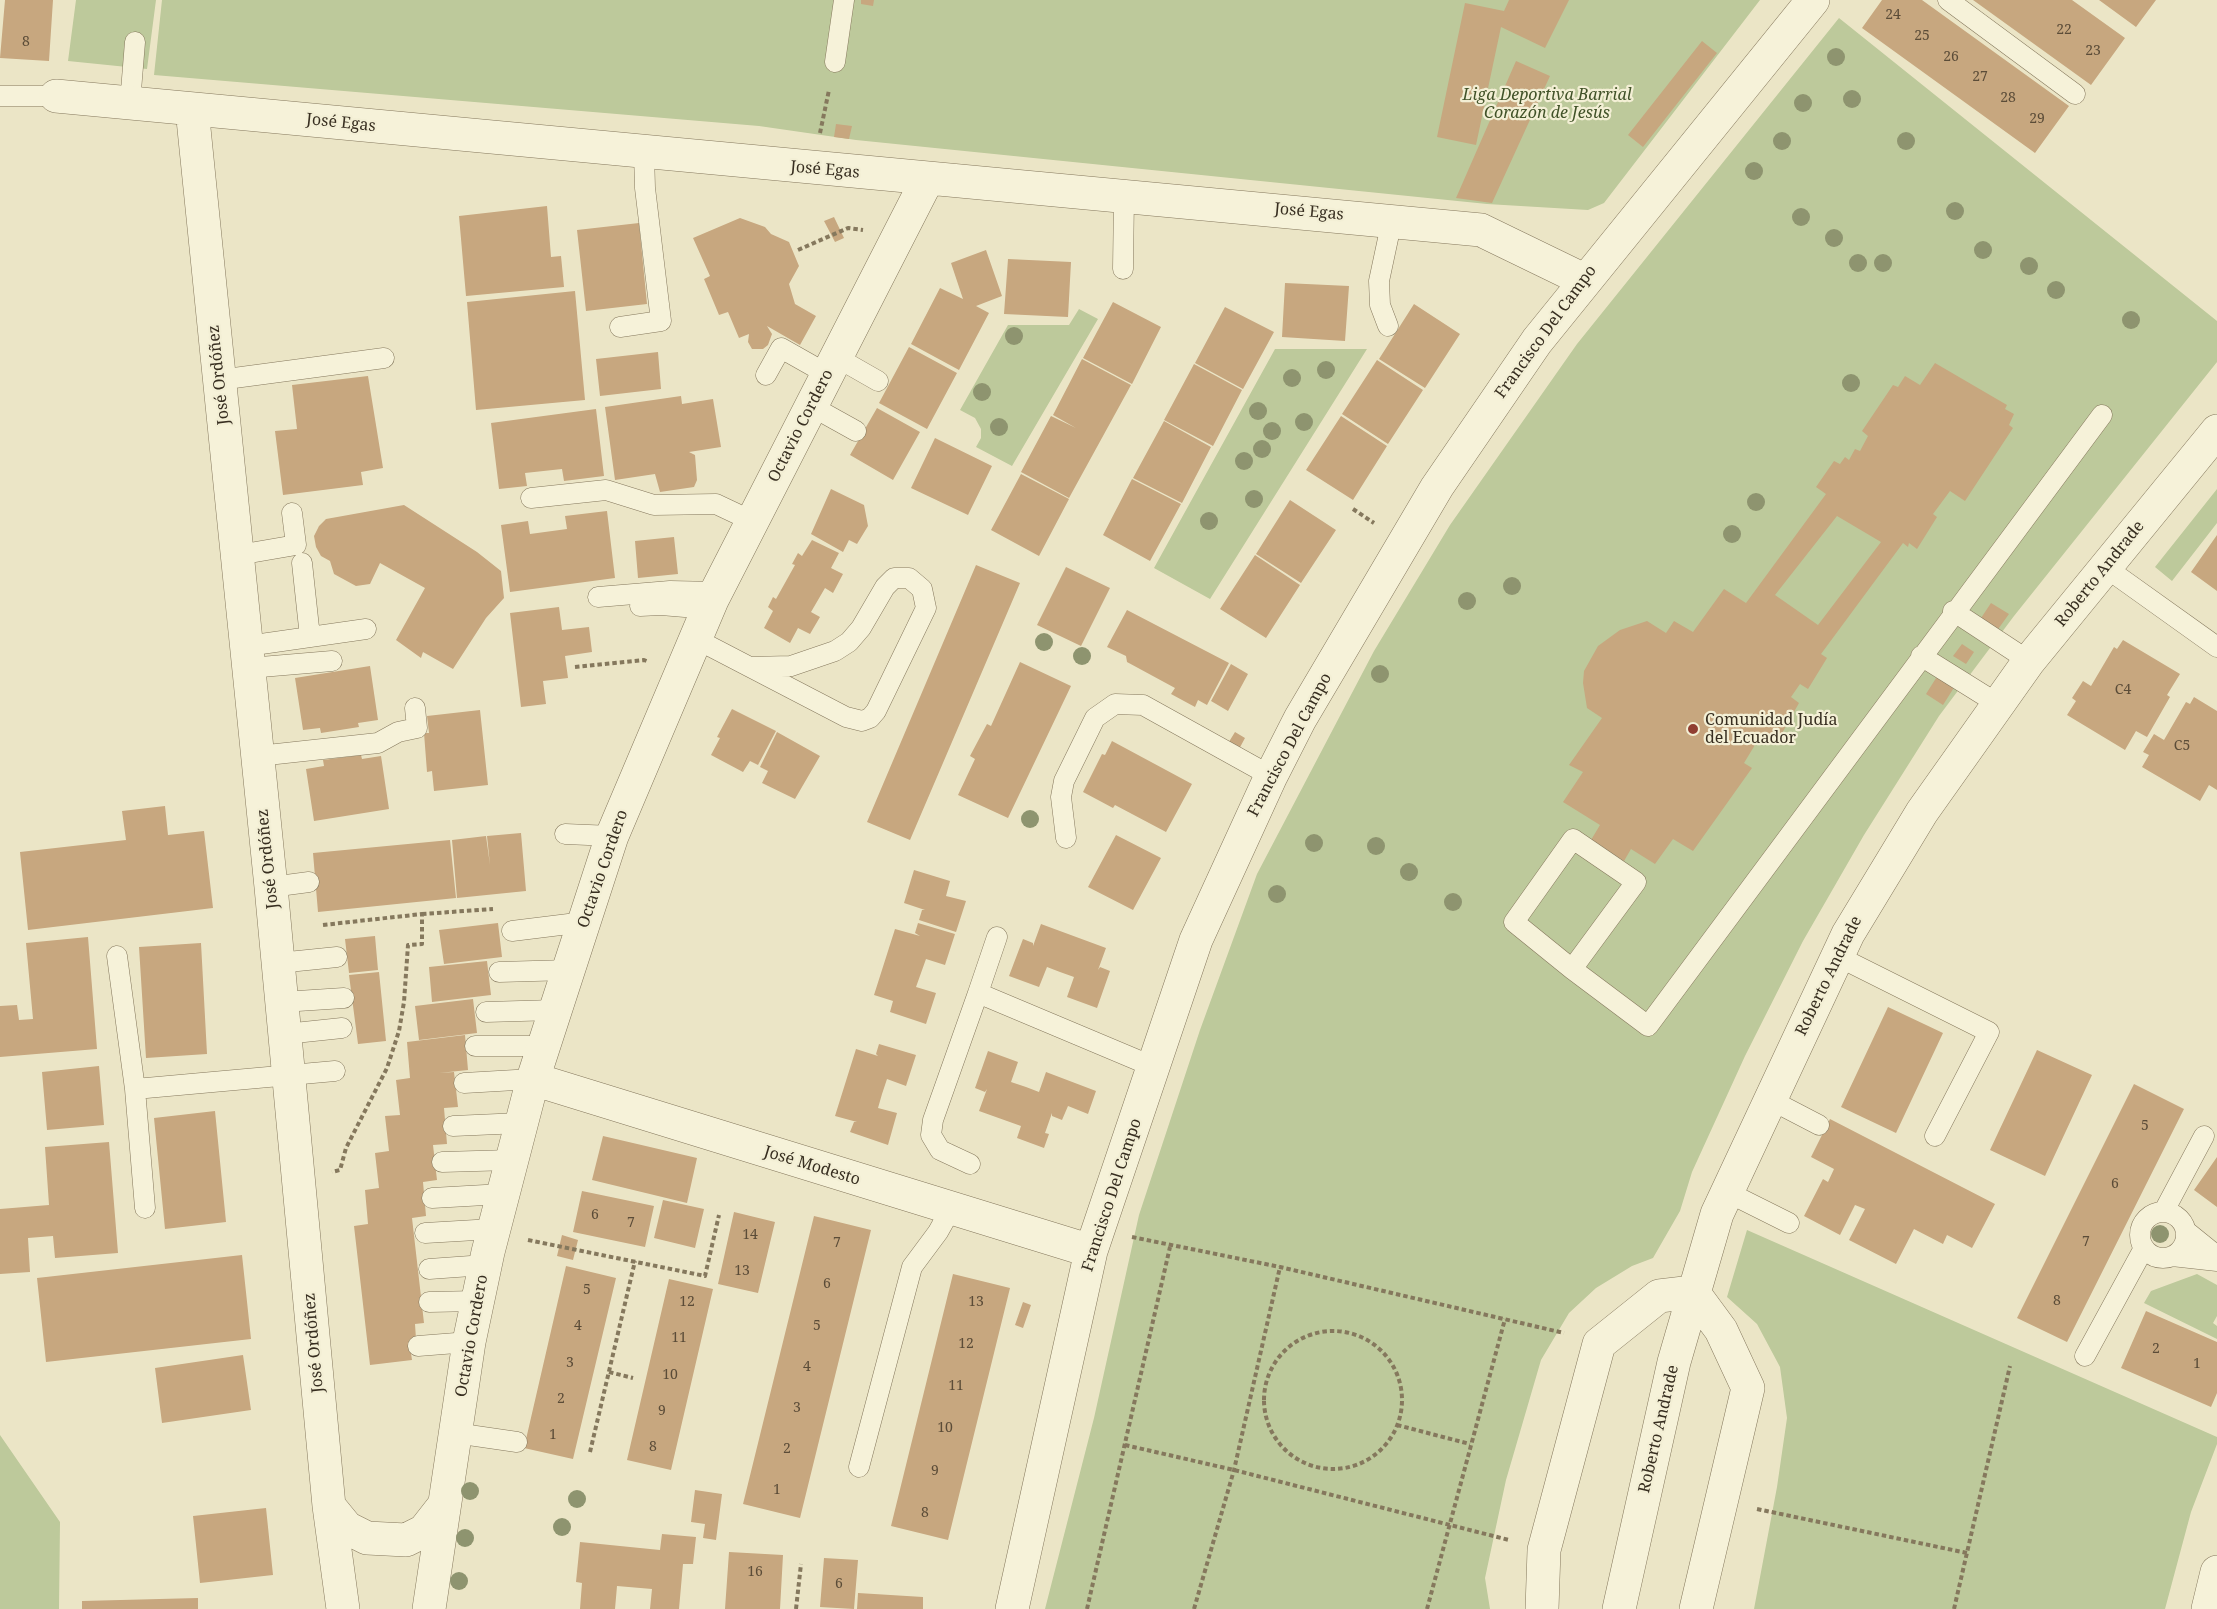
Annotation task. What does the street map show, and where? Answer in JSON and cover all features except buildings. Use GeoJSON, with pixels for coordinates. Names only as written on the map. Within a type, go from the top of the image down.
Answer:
{"type":"FeatureCollection","features":[{"type":"Feature","properties":{"kind":"street","name":"Francisco Del Campo"},"geometry":{"type":"LineString","coordinates":[[1012,1609],[1095,1240],[1196,940],[1270,776],[1306,710],[1437,487],[1537,341],[1584,280],[1813,0]]}},
{"type":"Feature","properties":{"kind":"street","name":"José Egas"},"geometry":{"type":"LineString","coordinates":[[56,96],[927,180],[1392,220],[1481,230],[1584,280]]}},
{"type":"Feature","properties":{"kind":"street","name":"José Ordóñez"},"geometry":{"type":"LineString","coordinates":[[192,109],[271,887],[329,1506],[343,1609]]}},
{"type":"Feature","properties":{"kind":"street","name":"Octavio Cordero"},"geometry":{"type":"LineString","coordinates":[[429,1609],[442,1508],[484,1265],[533,1079],[612,837],[713,600],[927,180]]}},
{"type":"Feature","properties":{"kind":"street","name":"Roberto Andrade"},"geometry":{"type":"LineString","coordinates":[[1619,1609],[1674,1362],[1717,1214],[1848,934],[1922,812],[2029,661],[2217,430]]}},
{"type":"Feature","properties":{"kind":"street","name":"José Modesto"},"geometry":{"type":"LineString","coordinates":[[533,1079],[952,1207],[1095,1240]]}},
{"type":"Feature","properties":{"kind":"street"},"geometry":{"type":"LineString","coordinates":[[1542,1609],[1544,1550],[1599,1344],[1659,1296],[1693,1292],[1721,1330],[1748,1388],[1696,1609]]}},
{"type":"Feature","properties":{"kind":"street"},"geometry":{"type":"LineString","coordinates":[[329,1506],[347,1528],[367,1538],[406,1540],[424,1531],[442,1508]]}},
{"type":"Feature","properties":{"kind":"street"},"geometry":{"type":"LineString","coordinates":[[2208,1609],[2217,1572]]}},
{"type":"Feature","properties":{"kind":"lane"},"geometry":{"type":"LineString","coordinates":[[835,62],[844,0]]}},
{"type":"Feature","properties":{"kind":"lane"},"geometry":{"type":"LineString","coordinates":[[1948,0],[2075,94]]}},
{"type":"Feature","properties":{"kind":"lane"},"geometry":{"type":"LineString","coordinates":[[130,103],[135,42]]}},
{"type":"Feature","properties":{"kind":"lane"},"geometry":{"type":"LineString","coordinates":[[0,96],[56,96]]}},
{"type":"Feature","properties":{"kind":"lane"},"geometry":{"type":"LineString","coordinates":[[620,327],[661,321],[645,188],[644,153]]}},
{"type":"Feature","properties":{"kind":"lane"},"geometry":{"type":"LineString","coordinates":[[1123,269],[1124,196]]}},
{"type":"Feature","properties":{"kind":"lane"},"geometry":{"type":"LineString","coordinates":[[1388,326],[1380,304],[1379,281],[1392,220]]}},
{"type":"Feature","properties":{"kind":"lane"},"geometry":{"type":"LineString","coordinates":[[766,375],[781,348],[878,381]]}},
{"type":"Feature","properties":{"kind":"lane"},"geometry":{"type":"LineString","coordinates":[[219,380],[384,358]]}},
{"type":"Feature","properties":{"kind":"lane"},"geometry":{"type":"LineString","coordinates":[[811,406],[856,431]]}},
{"type":"Feature","properties":{"kind":"lane"},"geometry":{"type":"LineString","coordinates":[[1572,969],[1636,882],[1573,839],[1514,922],[1572,969],[1648,1026],[1953,611],[2102,415]]}},
{"type":"Feature","properties":{"kind":"lane"},"geometry":{"type":"LineString","coordinates":[[531,498],[606,490],[654,505],[716,504],[752,521]]}},
{"type":"Feature","properties":{"kind":"lane"},"geometry":{"type":"LineString","coordinates":[[238,555],[296,545],[292,513]]}},
{"type":"Feature","properties":{"kind":"lane"},"geometry":{"type":"LineString","coordinates":[[302,563],[310,637]]}},
{"type":"Feature","properties":{"kind":"lane"},"geometry":{"type":"LineString","coordinates":[[2105,567],[2217,647]]}},
{"type":"Feature","properties":{"kind":"lane"},"geometry":{"type":"LineString","coordinates":[[696,639],[846,717],[856,721],[870,718],[876,711],[926,608],[922,589],[909,578],[894,578],[885,587],[861,628],[849,642],[835,651],[791,666],[750,667]]}},
{"type":"Feature","properties":{"kind":"lane"},"geometry":{"type":"LineString","coordinates":[[599,603],[662,605],[713,600]]}},
{"type":"Feature","properties":{"kind":"lane"},"geometry":{"type":"LineString","coordinates":[[1953,611],[1981,632],[2029,661]]}},
{"type":"Feature","properties":{"kind":"lane"},"geometry":{"type":"LineString","coordinates":[[248,657],[310,637],[366,629]]}},
{"type":"Feature","properties":{"kind":"lane"},"geometry":{"type":"LineString","coordinates":[[1921,656],[1998,704]]}},
{"type":"Feature","properties":{"kind":"lane"},"geometry":{"type":"LineString","coordinates":[[248,657],[332,661]]}},
{"type":"Feature","properties":{"kind":"lane"},"geometry":{"type":"LineString","coordinates":[[1066,838],[1061,797],[1064,781],[1095,718],[1115,704],[1143,705],[1270,776]]}},
{"type":"Feature","properties":{"kind":"lane"},"geometry":{"type":"LineString","coordinates":[[258,756],[378,743],[398,732],[417,728],[415,708]]}},
{"type":"Feature","properties":{"kind":"lane"},"geometry":{"type":"LineString","coordinates":[[565,834],[612,837]]}},
{"type":"Feature","properties":{"kind":"lane"},"geometry":{"type":"LineString","coordinates":[[271,887],[309,882]]}},
{"type":"Feature","properties":{"kind":"lane"},"geometry":{"type":"LineString","coordinates":[[512,931],[585,922]]}},
{"type":"Feature","properties":{"kind":"lane"},"geometry":{"type":"LineString","coordinates":[[970,1164],[940,1150],[931,1135],[933,1120],[997,937]]}},
{"type":"Feature","properties":{"kind":"lane"},"geometry":{"type":"LineString","coordinates":[[117,956],[135,1089],[145,1208]]}},
{"type":"Feature","properties":{"kind":"lane"},"geometry":{"type":"LineString","coordinates":[[278,963],[337,957]]}},
{"type":"Feature","properties":{"kind":"lane"},"geometry":{"type":"LineString","coordinates":[[1839,957],[1989,1032],[1935,1136]]}},
{"type":"Feature","properties":{"kind":"lane"},"geometry":{"type":"LineString","coordinates":[[499,972],[569,970]]}},
{"type":"Feature","properties":{"kind":"lane"},"geometry":{"type":"LineString","coordinates":[[978,993],[1154,1067]]}},
{"type":"Feature","properties":{"kind":"lane"},"geometry":{"type":"LineString","coordinates":[[283,1018],[344,998]]}},
{"type":"Feature","properties":{"kind":"lane"},"geometry":{"type":"LineString","coordinates":[[486,1012],[555,1010]]}},
{"type":"Feature","properties":{"kind":"lane"},"geometry":{"type":"LineString","coordinates":[[283,1018],[342,1029]]}},
{"type":"Feature","properties":{"kind":"lane"},"geometry":{"type":"LineString","coordinates":[[475,1046],[544,1047]]}},
{"type":"Feature","properties":{"kind":"lane"},"geometry":{"type":"LineString","coordinates":[[135,1089],[335,1071]]}},
{"type":"Feature","properties":{"kind":"lane"},"geometry":{"type":"LineString","coordinates":[[464,1083],[533,1079]]}},
{"type":"Feature","properties":{"kind":"lane"},"geometry":{"type":"LineString","coordinates":[[1769,1099],[1819,1125]]}},
{"type":"Feature","properties":{"kind":"lane"},"geometry":{"type":"LineString","coordinates":[[453,1126],[521,1123]]}},
{"type":"Feature","properties":{"kind":"lane"},"geometry":{"type":"LineString","coordinates":[[2164,1211],[2204,1137]]}},
{"type":"Feature","properties":{"kind":"lane"},"geometry":{"type":"LineString","coordinates":[[442,1162],[512,1160]]}},
{"type":"Feature","properties":{"kind":"lane"},"geometry":{"type":"LineString","coordinates":[[1727,1192],[1789,1223]]}},
{"type":"Feature","properties":{"kind":"lane"},"geometry":{"type":"LineString","coordinates":[[432,1198],[502,1194]]}},
{"type":"Feature","properties":{"kind":"lane"},"geometry":{"type":"LineString","coordinates":[[859,1467],[912,1267],[938,1232],[952,1207]]}},
{"type":"Feature","properties":{"kind":"lane"},"geometry":{"type":"LineString","coordinates":[[2217,1256],[2186,1231],[2174,1214],[2164,1211],[2154,1213],[2145,1219],[2140,1228],[2140,1239],[2144,1248],[2151,1255],[2217,1261]]}},
{"type":"Feature","properties":{"kind":"lane"},"geometry":{"type":"LineString","coordinates":[[425,1233],[493,1229]]}},
{"type":"Feature","properties":{"kind":"lane"},"geometry":{"type":"LineString","coordinates":[[2172,1256],[2180,1250],[2185,1241],[2186,1231]]}},
{"type":"Feature","properties":{"kind":"lane"},"geometry":{"type":"LineString","coordinates":[[2085,1356],[2144,1248]]}},
{"type":"Feature","properties":{"kind":"lane"},"geometry":{"type":"LineString","coordinates":[[429,1269],[484,1265]]}},
{"type":"Feature","properties":{"kind":"lane"},"geometry":{"type":"LineString","coordinates":[[429,1302],[477,1301]]}},
{"type":"Feature","properties":{"kind":"lane"},"geometry":{"type":"LineString","coordinates":[[418,1346],[469,1342]]}},
{"type":"Feature","properties":{"kind":"lane"},"geometry":{"type":"LineString","coordinates":[[455,1433],[516,1442]]}},
{"type":"Feature","properties":{"kind":"path"},"geometry":{"type":"LineString","coordinates":[[812,169],[835,62]]}},
{"type":"Feature","properties":{"kind":"path"},"geometry":{"type":"LineString","coordinates":[[798,250],[849,228],[899,234]]}},
{"type":"Feature","properties":{"kind":"path"},"geometry":{"type":"LineString","coordinates":[[575,668],[644,660],[680,674]]}},
{"type":"Feature","properties":{"kind":"path"},"geometry":{"type":"LineString","coordinates":[[323,925],[502,908]]}},
{"type":"Feature","properties":{"kind":"path"},"geometry":{"type":"LineString","coordinates":[[299,1176],[340,1170],[346,1148],[387,1068],[399,1031],[404,1002],[408,945],[422,944],[422,914]]}},
{"type":"Feature","properties":{"kind":"path"},"geometry":{"type":"LineString","coordinates":[[530,1240],[705,1276],[719,1215]]}},
{"type":"Feature","properties":{"kind":"path"},"geometry":{"type":"LineString","coordinates":[[1095,1240],[1170,1247],[1280,1268],[1505,1319],[1599,1344]]}},
{"type":"Feature","properties":{"kind":"path"},"geometry":{"type":"LineString","coordinates":[[1087,1609],[1170,1247]]}},
{"type":"Feature","properties":{"kind":"path"},"geometry":{"type":"LineString","coordinates":[[590,1452],[635,1261]]}},
{"type":"Feature","properties":{"kind":"path"},"geometry":{"type":"LineString","coordinates":[[1194,1609],[1234,1470],[1280,1268]]}},
{"type":"Feature","properties":{"kind":"path"},"geometry":{"type":"LineString","coordinates":[[1427,1609],[1505,1319]]}},
{"type":"Feature","properties":{"kind":"path"},"geometry":{"type":"LineString","coordinates":[[1339,1331],[1368,1340],[1382,1352],[1394,1368],[1400,1387],[1402,1406],[1397,1425],[1387,1442],[1372,1456],[1355,1466],[1336,1469],[1307,1464],[1282,1448],[1271,1431],[1264,1403],[1268,1374],[1279,1357],[1293,1343],[1310,1335],[1339,1331]]}},
{"type":"Feature","properties":{"kind":"path"},"geometry":{"type":"LineString","coordinates":[[1954,1609],[2010,1366]]}},
{"type":"Feature","properties":{"kind":"path"},"geometry":{"type":"LineString","coordinates":[[609,1372],[633,1378]]}},
{"type":"Feature","properties":{"kind":"path"},"geometry":{"type":"LineString","coordinates":[[1397,1425],[1470,1444]]}},
{"type":"Feature","properties":{"kind":"path"},"geometry":{"type":"LineString","coordinates":[[1125,1445],[1449,1523],[1544,1550]]}},
{"type":"Feature","properties":{"kind":"path"},"geometry":{"type":"LineString","coordinates":[[1723,1502],[1967,1553]]}},
{"type":"Feature","properties":{"kind":"path"},"geometry":{"type":"LineString","coordinates":[[796,1609],[801,1564]]}},
{"type":"Feature","properties":{"kind":"green space"},"geometry":{"type":"Polygon","coordinates":[[[76,0],[156,0],[147,69],[68,61],[76,0]]]}},
{"type":"Feature","properties":{"kind":"green space","name":"Liga Deportiva Barrial Corazón de Jesús"},"geometry":{"type":"Polygon","coordinates":[[[162,0],[1760,0],[1604,203],[1588,210],[1487,204],[856,140],[759,126],[154,75],[162,0]]]}},
{"type":"Feature","properties":{"kind":"green space"},"geometry":{"type":"Polygon","coordinates":[[[1839,18],[2217,321],[2217,362],[2014,616],[1939,716],[1864,835],[1803,941],[1745,1056],[1692,1172],[1680,1211],[1653,1258],[1632,1266],[1596,1288],[1569,1313],[1541,1360],[1506,1480],[1485,1578],[1490,1609],[1045,1609],[1094,1418],[1139,1215],[1200,1030],[1257,874],[1374,651],[1450,525],[1577,344],[1839,18]]]}},
{"type":"Feature","properties":{"kind":"green space"},"geometry":{"type":"Polygon","coordinates":[[[1079,309],[1098,319],[1012,466],[976,447],[981,438],[981,429],[975,418],[960,410],[1008,325],[1069,325],[1079,309]]]}},
{"type":"Feature","properties":{"kind":"green space"},"geometry":{"type":"Polygon","coordinates":[[[1275,349],[1367,349],[1210,599],[1154,568],[1275,349]]]}},
{"type":"Feature","properties":{"kind":"green space"},"geometry":{"type":"Polygon","coordinates":[[[2217,489],[2217,523],[2172,581],[2155,567],[2217,489]]]}},
{"type":"Feature","properties":{"kind":"green space"},"geometry":{"type":"Polygon","coordinates":[[[1747,1230],[2217,1437],[2217,1444],[2191,1512],[2165,1609],[1754,1609],[1777,1487],[1787,1418],[1780,1367],[1757,1324],[1727,1297],[1747,1230]]]}},
{"type":"Feature","properties":{"kind":"green space"},"geometry":{"type":"Polygon","coordinates":[[[2197,1274],[2217,1285],[2217,1316],[2213,1323],[2217,1326],[2217,1339],[2144,1303],[2151,1291],[2197,1274]]]}},
{"type":"Feature","properties":{"kind":"green space"},"geometry":{"type":"Polygon","coordinates":[[[0,1435],[60,1522],[59,1609],[0,1609],[0,1435]]]}},
{"type":"Feature","properties":{"kind":"place","name":"Comunidad Judía del Ecuador"},"geometry":{"type":"Point","coordinates":[1693,729]}}]}
